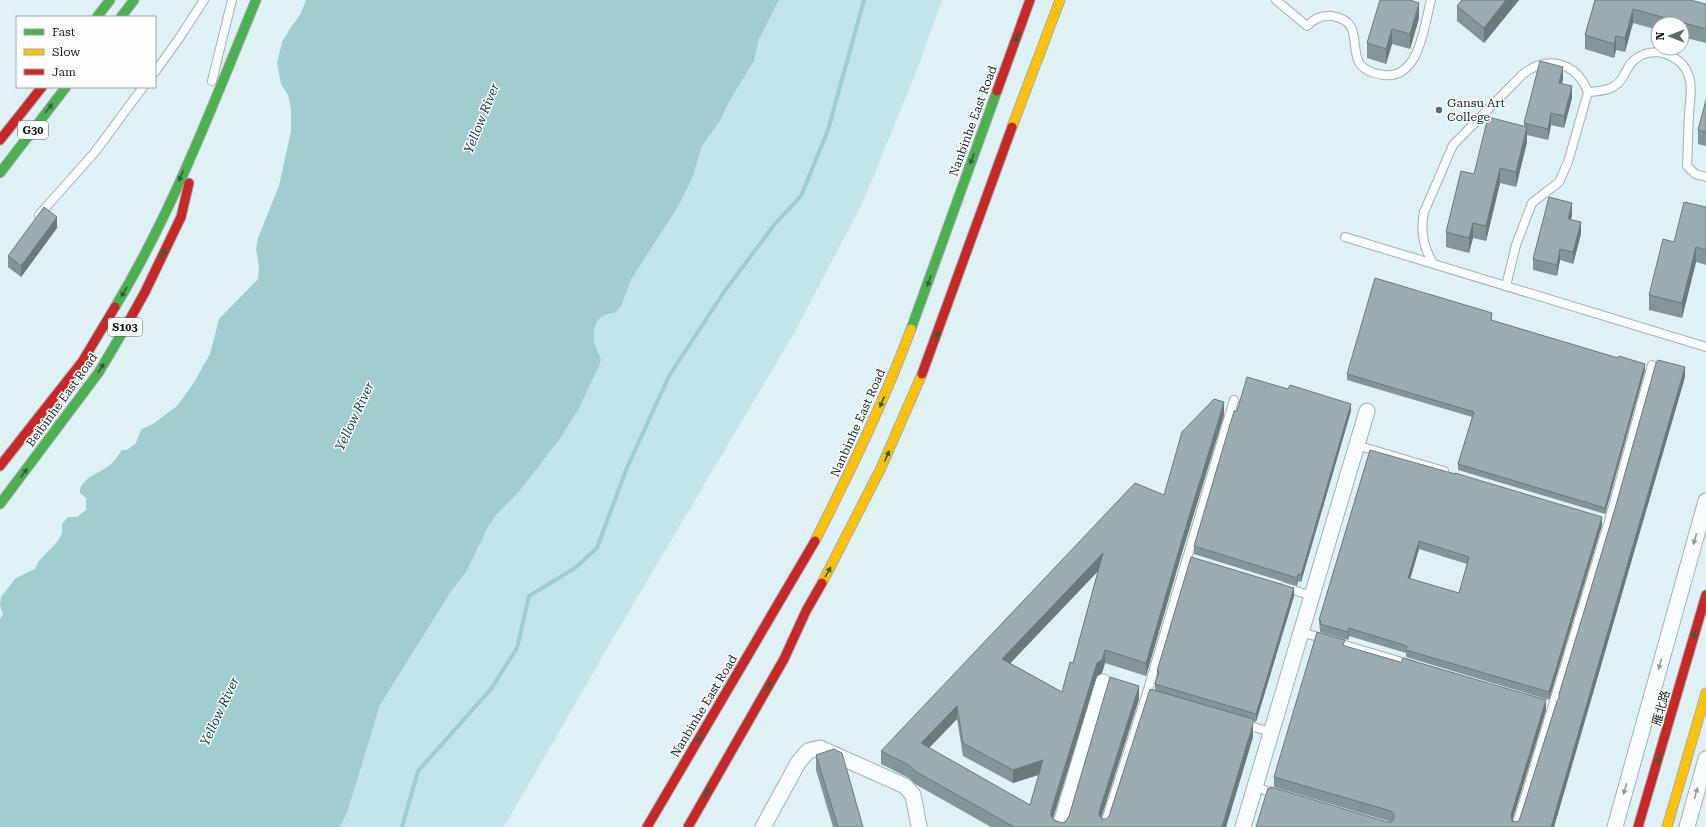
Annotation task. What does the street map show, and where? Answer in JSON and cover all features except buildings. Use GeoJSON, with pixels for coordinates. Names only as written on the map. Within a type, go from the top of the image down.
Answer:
{"type":"FeatureCollection","features":[{"type":"Feature","properties":{"kind":"main road"},"geometry":{"type":"LineString","coordinates":[[98,16],[110,0]]}},
{"type":"Feature","properties":{"kind":"main road"},"geometry":{"type":"LineString","coordinates":[[122,16],[134,0]]}},
{"type":"Feature","properties":{"kind":"main road","name":"Beibinhe East Road"},"geometry":{"type":"LineString","coordinates":[[0,466],[82,362],[130,280],[162,218],[203,127],[256,0]]}},
{"type":"Feature","properties":{"kind":"main road","name":"Nanbinhe East Road"},"geometry":{"type":"LineString","coordinates":[[647,827],[722,705],[808,554],[857,458],[881,406],[922,299],[1030,0]]}},
{"type":"Feature","properties":{"kind":"main road"},"geometry":{"type":"LineString","coordinates":[[688,827],[745,718],[784,659],[806,611],[856,520],[905,415],[937,334],[966,251],[1060,0]]}},
{"type":"Feature","properties":{"kind":"main road","name":"G30"},"geometry":{"type":"LineString","coordinates":[[0,140],[41,88]]}},
{"type":"Feature","properties":{"kind":"main road","name":"G30"},"geometry":{"type":"LineString","coordinates":[[0,172],[65,88]]}},
{"type":"Feature","properties":{"kind":"main road","name":"Beibinhe East Road"},"geometry":{"type":"LineString","coordinates":[[0,504],[99,372],[145,292],[181,216],[203,127]]}},
{"type":"Feature","properties":{"kind":"main road"},"geometry":{"type":"LineString","coordinates":[[0,488],[8,494]]}},
{"type":"Feature","properties":{"kind":"main road","name":"雁北路"},"geometry":{"type":"LineString","coordinates":[[1638,827],[1706,595]]}},
{"type":"Feature","properties":{"kind":"main road"},"geometry":{"type":"LineString","coordinates":[[1667,827],[1706,693]]}},
{"type":"Feature","properties":{"kind":"main road"},"geometry":{"type":"LineString","coordinates":[[656,827],[671,786]]}},
{"type":"Feature","properties":{"kind":"street"},"geometry":{"type":"LineString","coordinates":[[1243,827],[1366,411]]}},
{"type":"Feature","properties":{"kind":"street"},"geometry":{"type":"LineString","coordinates":[[1615,827],[1706,501]]}},
{"type":"Feature","properties":{"kind":"street"},"geometry":{"type":"LineString","coordinates":[[1060,827],[1107,683]]}},
{"type":"Feature","properties":{"kind":"street"},"geometry":{"type":"LineString","coordinates":[[762,827],[798,763],[808,751],[820,748],[905,786],[913,795],[919,827]]}},
{"type":"Feature","properties":{"kind":"street"},"geometry":{"type":"LineString","coordinates":[[1687,827],[1706,759]]}},
{"type":"Feature","properties":{"kind":"lane"},"geometry":{"type":"LineString","coordinates":[[156,71],[204,0]]}},
{"type":"Feature","properties":{"kind":"lane"},"geometry":{"type":"LineString","coordinates":[[203,127],[216,61],[232,0]]}},
{"type":"Feature","properties":{"kind":"lane"},"geometry":{"type":"LineString","coordinates":[[1276,0],[1308,26],[1316,19],[1327,16],[1341,19],[1347,23],[1355,35],[1356,54],[1360,64],[1369,72],[1387,76],[1406,69],[1414,60],[1431,0]]}},
{"type":"Feature","properties":{"kind":"lane"},"geometry":{"type":"LineString","coordinates":[[1588,92],[1606,90],[1612,87],[1622,79],[1627,67],[1644,54],[1658,52],[1679,61],[1688,73],[1691,88],[1687,166],[1695,174],[1706,177]]}},
{"type":"Feature","properties":{"kind":"lane"},"geometry":{"type":"LineString","coordinates":[[1433,263],[1425,248],[1422,222],[1424,212],[1453,145],[1523,74],[1536,65],[1552,63],[1567,67],[1580,77],[1588,92],[1568,162],[1559,182],[1532,203],[1516,245],[1506,286]]}},
{"type":"Feature","properties":{"kind":"lane"},"geometry":{"type":"LineString","coordinates":[[37,217],[95,152],[142,88]]}},
{"type":"Feature","properties":{"kind":"lane"},"geometry":{"type":"LineString","coordinates":[[1345,237],[1706,347]]}},
{"type":"Feature","properties":{"kind":"lane"},"geometry":{"type":"LineString","coordinates":[[1516,827],[1550,706],[1652,365]]}},
{"type":"Feature","properties":{"kind":"lane"},"geometry":{"type":"LineString","coordinates":[[1104,827],[1190,558],[1234,400]]}},
{"type":"Feature","properties":{"kind":"lane"},"geometry":{"type":"LineString","coordinates":[[1356,445],[1448,473]]}},
{"type":"Feature","properties":{"kind":"lane"},"geometry":{"type":"LineString","coordinates":[[1275,584],[1312,596]]}},
{"type":"Feature","properties":{"kind":"lane"},"geometry":{"type":"LineString","coordinates":[[1301,632],[1424,669]]}},
{"type":"Feature","properties":{"kind":"lane"},"geometry":{"type":"LineString","coordinates":[[1234,722],[1271,732]]}},
{"type":"Feature","properties":{"kind":"lane"},"geometry":{"type":"LineString","coordinates":[[1255,787],[1285,796]]}},
{"type":"Feature","properties":{"kind":"shaded area"},"geometry":{"type":"Polygon","coordinates":[[[779,0],[942,0],[918,67],[863,202],[793,335],[612,640],[504,827],[340,827],[348,810],[380,705],[450,593],[466,572],[490,523],[518,493],[559,440],[600,364],[601,358],[594,342],[594,329],[598,320],[603,316],[612,314],[621,306],[632,278],[679,205],[693,176],[702,146],[720,121],[730,100],[754,61],[759,39],[779,0]]]}},
{"type":"Feature","properties":{"kind":"water","name":"Yellow River"},"geometry":{"type":"Polygon","coordinates":[[[306,0],[779,0],[759,39],[754,61],[730,100],[720,121],[702,146],[693,176],[679,205],[632,278],[621,306],[616,312],[603,316],[598,320],[594,329],[594,342],[601,359],[600,364],[579,408],[559,440],[518,493],[490,523],[466,572],[450,593],[380,705],[348,810],[340,827],[0,827],[0,619],[3,614],[0,606],[1,597],[16,578],[35,569],[38,562],[58,541],[62,533],[62,524],[68,517],[77,517],[86,510],[86,498],[80,493],[80,489],[83,484],[93,475],[110,465],[122,450],[127,450],[136,443],[142,429],[153,424],[177,406],[193,384],[210,354],[219,319],[258,279],[259,267],[256,249],[258,238],[279,186],[291,131],[291,108],[288,95],[281,84],[277,63],[282,42],[300,15],[306,0]]]}},
{"type":"Feature","properties":{"kind":"waterway"},"geometry":{"type":"LineString","coordinates":[[402,827],[418,771],[491,689],[517,648],[529,596],[575,568],[597,548],[626,470],[669,376],[724,292],[774,225],[801,196],[828,130],[864,0]]}},
{"type":"Feature","properties":{"kind":"traffic: fast"},"geometry":{"type":"LineString","coordinates":[[98,16],[110,0]]}},
{"type":"Feature","properties":{"kind":"traffic: fast"},"geometry":{"type":"LineString","coordinates":[[122,16],[134,0]]}},
{"type":"Feature","properties":{"kind":"traffic: fast"},"geometry":{"type":"LineString","coordinates":[[115,307],[136,271],[174,195],[208,118],[256,0]]}},
{"type":"Feature","properties":{"kind":"traffic: fast"},"geometry":{"type":"LineString","coordinates":[[0,173],[65,88]]}},
{"type":"Feature","properties":{"kind":"traffic: fast"},"geometry":{"type":"LineString","coordinates":[[911,329],[997,91]]}},
{"type":"Feature","properties":{"kind":"traffic: fast"},"geometry":{"type":"LineString","coordinates":[[0,504],[99,372],[125,328]]}},
{"type":"Feature","properties":{"kind":"traffic: slow"},"geometry":{"type":"LineString","coordinates":[[1012,127],[1060,0]]}},
{"type":"Feature","properties":{"kind":"traffic: slow"},"geometry":{"type":"LineString","coordinates":[[815,541],[866,436],[890,383],[911,329]]}},
{"type":"Feature","properties":{"kind":"traffic: slow"},"geometry":{"type":"LineString","coordinates":[[822,583],[881,468],[922,374]]}},
{"type":"Feature","properties":{"kind":"traffic: slow"},"geometry":{"type":"LineString","coordinates":[[1667,827],[1706,693]]}},
{"type":"Feature","properties":{"kind":"traffic: jam"},"geometry":{"type":"LineString","coordinates":[[997,91],[1030,0]]}},
{"type":"Feature","properties":{"kind":"traffic: jam"},"geometry":{"type":"LineString","coordinates":[[0,140],[41,88]]}},
{"type":"Feature","properties":{"kind":"traffic: jam"},"geometry":{"type":"LineString","coordinates":[[922,374],[1012,127]]}},
{"type":"Feature","properties":{"kind":"traffic: jam"},"geometry":{"type":"LineString","coordinates":[[125,328],[145,292],[181,217],[189,183]]}},
{"type":"Feature","properties":{"kind":"traffic: jam"},"geometry":{"type":"LineString","coordinates":[[0,466],[82,362],[115,307]]}},
{"type":"Feature","properties":{"kind":"traffic: jam"},"geometry":{"type":"LineString","coordinates":[[647,827],[815,541]]}},
{"type":"Feature","properties":{"kind":"traffic: jam"},"geometry":{"type":"LineString","coordinates":[[688,827],[784,659],[806,611],[822,583]]}},
{"type":"Feature","properties":{"kind":"traffic: jam"},"geometry":{"type":"LineString","coordinates":[[1638,827],[1706,595]]}},
{"type":"Feature","properties":{"kind":"place","name":"Gansu Art College"},"geometry":{"type":"Point","coordinates":[1439,110]}}]}
